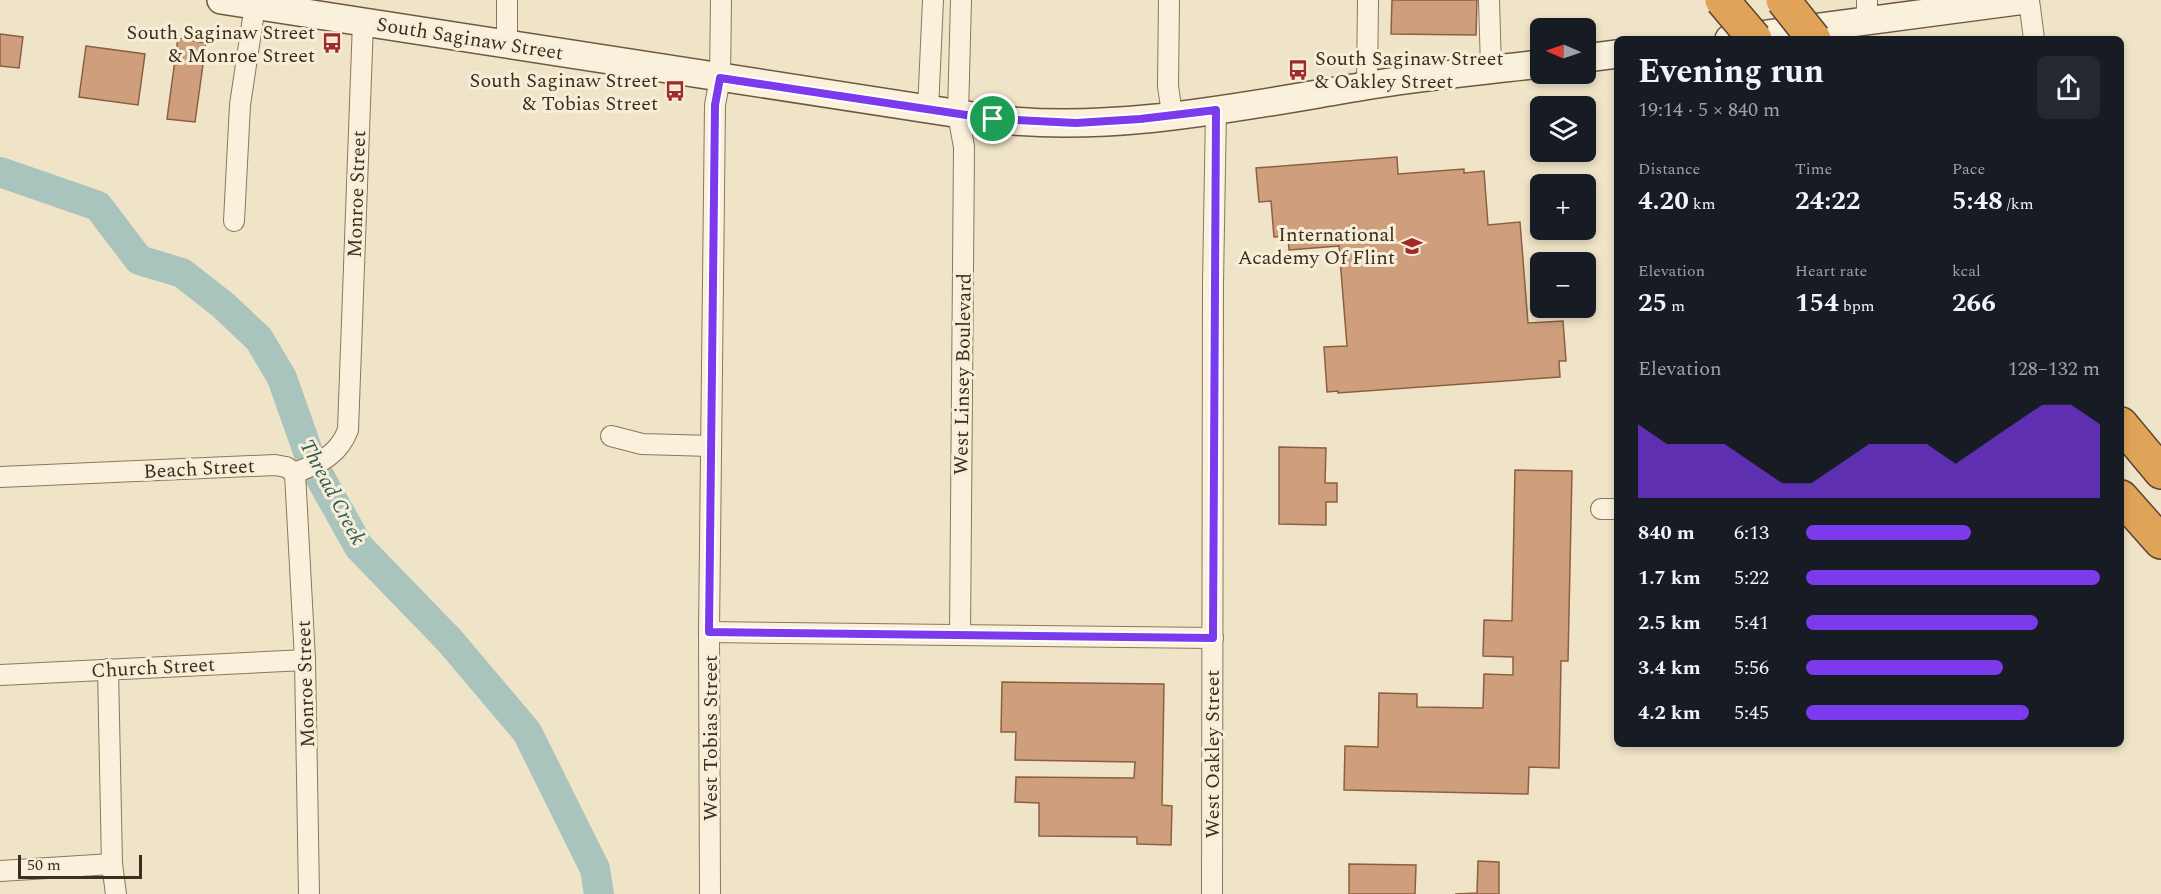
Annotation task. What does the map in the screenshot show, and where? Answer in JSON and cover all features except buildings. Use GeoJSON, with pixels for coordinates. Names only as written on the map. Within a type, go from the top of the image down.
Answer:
{"type":"FeatureCollection","features":[{"type":"Feature","properties":{"kind":"highway"},"geometry":{"type":"LineString","coordinates":[[1722,0],[1752,36]]}},
{"type":"Feature","properties":{"kind":"highway"},"geometry":{"type":"LineString","coordinates":[[1783,0],[1812,36]]}},
{"type":"Feature","properties":{"kind":"highway"},"geometry":{"type":"LineString","coordinates":[[2124,428],[2161,472]]}},
{"type":"Feature","properties":{"kind":"highway"},"geometry":{"type":"LineString","coordinates":[[2124,499],[2161,542]]}},
{"type":"Feature","properties":{"kind":"main road","name":"South Saginaw Street"},"geometry":{"type":"LineString","coordinates":[[220,0],[255,5],[284,4],[363,22],[507,42],[720,78],[993,119],[1076,123],[1216,110],[1367,86],[1530,65]]}},
{"type":"Feature","properties":{"kind":"main road"},"geometry":{"type":"LineString","coordinates":[[1744,36],[1867,11],[2027,0]]}},
{"type":"Feature","properties":{"kind":"main road"},"geometry":{"type":"LineString","coordinates":[[1596,57],[1614,54]]}},
{"type":"Feature","properties":{"kind":"street"},"geometry":{"type":"LineString","coordinates":[[507,0],[507,42]]}},
{"type":"Feature","properties":{"kind":"street","name":"West Tobias Street"},"geometry":{"type":"LineString","coordinates":[[710,894],[709,632],[715,105],[720,78],[721,0]]}},
{"type":"Feature","properties":{"kind":"street"},"geometry":{"type":"LineString","coordinates":[[928,110],[933,0]]}},
{"type":"Feature","properties":{"kind":"street","name":"West Linsey Boulevard"},"geometry":{"type":"LineString","coordinates":[[960,635],[964,147],[958,114],[961,0]]}},
{"type":"Feature","properties":{"kind":"street"},"geometry":{"type":"LineString","coordinates":[[1168,0],[1168,86],[1172,114]]}},
{"type":"Feature","properties":{"kind":"street"},"geometry":{"type":"LineString","coordinates":[[1367,86],[1368,0]]}},
{"type":"Feature","properties":{"kind":"street"},"geometry":{"type":"LineString","coordinates":[[1490,0],[1491,69]]}},
{"type":"Feature","properties":{"kind":"street"},"geometry":{"type":"LineString","coordinates":[[2027,0],[2033,36]]}},
{"type":"Feature","properties":{"kind":"street"},"geometry":{"type":"LineString","coordinates":[[234,221],[240,105],[255,5]]}},
{"type":"Feature","properties":{"kind":"street","name":"Monroe Street"},"geometry":{"type":"LineString","coordinates":[[309,894],[305,660],[295,473],[327,460],[346,437],[363,22]]}},
{"type":"Feature","properties":{"kind":"street","name":"West Oakley Street"},"geometry":{"type":"LineString","coordinates":[[1212,894],[1216,110]]}},
{"type":"Feature","properties":{"kind":"street"},"geometry":{"type":"LineString","coordinates":[[611,436],[642,444],[711,446]]}},
{"type":"Feature","properties":{"kind":"street","name":"Beach Street"},"geometry":{"type":"LineString","coordinates":[[0,477],[275,465],[286,467],[295,473]]}},
{"type":"Feature","properties":{"kind":"street"},"geometry":{"type":"LineString","coordinates":[[709,632],[1213,638]]}},
{"type":"Feature","properties":{"kind":"street","name":"Church Street"},"geometry":{"type":"LineString","coordinates":[[0,675],[305,660]]}},
{"type":"Feature","properties":{"kind":"street"},"geometry":{"type":"LineString","coordinates":[[108,669],[112,864],[116,893]]}},
{"type":"Feature","properties":{"kind":"street"},"geometry":{"type":"LineString","coordinates":[[0,871],[112,864]]}},
{"type":"Feature","properties":{"kind":"waterway","name":"Thread Creek"},"geometry":{"type":"LineString","coordinates":[[0,172],[98,206],[139,260],[182,273],[223,305],[259,339],[282,378],[312,463],[359,547],[450,641],[527,732],[595,869],[599,894]]}},
{"type":"Feature","properties":{"kind":"place","name":"South Saginaw Street & Monroe Street"},"geometry":{"type":"Point","coordinates":[332,43]}},
{"type":"Feature","properties":{"kind":"place","name":"South Saginaw Street & Oakley Street"},"geometry":{"type":"Point","coordinates":[1298,70]}},
{"type":"Feature","properties":{"kind":"place","name":"South Saginaw Street & Tobias Street"},"geometry":{"type":"Point","coordinates":[675,91]}},
{"type":"Feature","properties":{"kind":"place","name":"International Academy Of Flint"},"geometry":{"type":"Point","coordinates":[1412,246]}},
{"type":"Feature","properties":{"kind":"route"},"geometry":{"type":"LineString","coordinates":[[720,78],[993,119],[1076,123],[1140,119],[1216,110],[1213,283],[1215,429],[1213,638],[709,632],[715,105],[720,78]]}}]}
